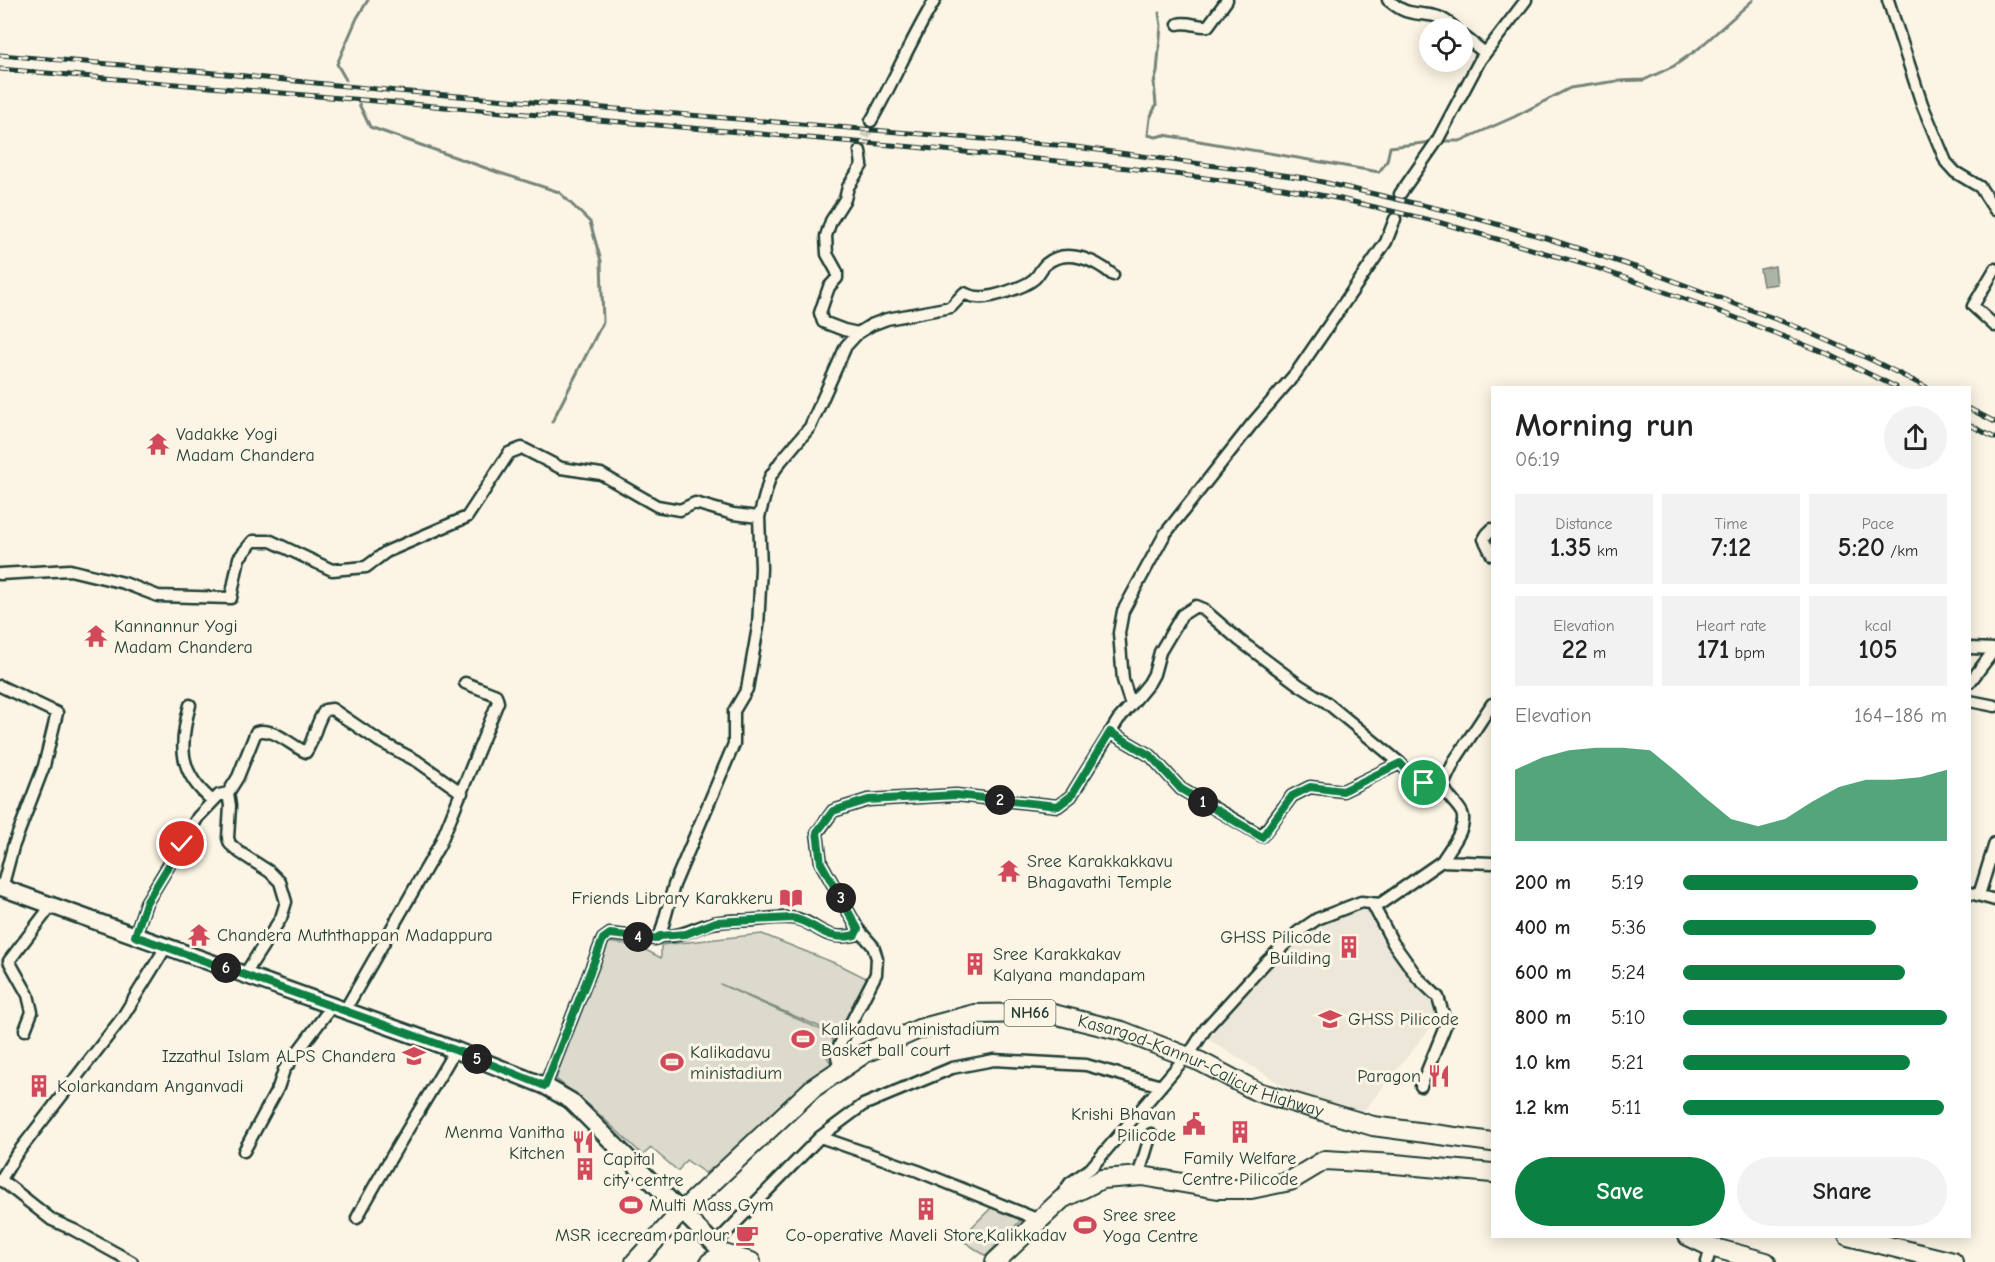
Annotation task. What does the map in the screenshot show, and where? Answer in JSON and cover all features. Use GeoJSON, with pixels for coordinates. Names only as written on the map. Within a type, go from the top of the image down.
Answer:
{"type":"FeatureCollection","features":[{"type":"Feature","properties":{"kind":"highway","name":"Kasargod-Kannur-Calicut Highway"},"geometry":{"type":"LineString","coordinates":[[635,1262],[681,1212],[813,1088],[865,1053],[919,1029],[975,1014],[1049,1013],[1122,1031],[1201,1062],[1258,1092],[1372,1126],[1491,1142]]}},
{"type":"Feature","properties":{"kind":"highway"},"geometry":{"type":"LineString","coordinates":[[994,1262],[1062,1199],[1102,1179],[1142,1176],[1218,1189],[1251,1189],[1290,1181],[1325,1161],[1395,1164],[1491,1173]]}},
{"type":"Feature","properties":{"kind":"highway"},"geometry":{"type":"LineString","coordinates":[[1690,1238],[1709,1254],[1766,1262]]}},
{"type":"Feature","properties":{"kind":"highway"},"geometry":{"type":"LineString","coordinates":[[1856,1238],[1953,1262]]}},
{"type":"Feature","properties":{"kind":"highway"},"geometry":{"type":"LineString","coordinates":[[716,1254],[751,1262]]}},
{"type":"Feature","properties":{"kind":"main road"},"geometry":{"type":"LineString","coordinates":[[1,887],[455,1050],[545,1086],[571,1101],[681,1212],[716,1254]]}},
{"type":"Feature","properties":{"kind":"street"},"geometry":{"type":"LineString","coordinates":[[871,121],[896,77],[908,47],[935,0]]}},
{"type":"Feature","properties":{"kind":"street"},"geometry":{"type":"LineString","coordinates":[[1178,24],[1208,26],[1227,0]]}},
{"type":"Feature","properties":{"kind":"street"},"geometry":{"type":"LineString","coordinates":[[1388,0],[1399,9],[1431,14],[1440,18]]}},
{"type":"Feature","properties":{"kind":"street"},"geometry":{"type":"LineString","coordinates":[[1400,194],[1435,144],[1485,53],[1527,0]]}},
{"type":"Feature","properties":{"kind":"street"},"geometry":{"type":"LineString","coordinates":[[1888,0],[1922,104],[1946,162],[1955,172],[1980,187],[1995,210]]}},
{"type":"Feature","properties":{"kind":"street"},"geometry":{"type":"LineString","coordinates":[[1473,44],[1485,53]]}},
{"type":"Feature","properties":{"kind":"street"},"geometry":{"type":"LineString","coordinates":[[858,333],[822,322],[820,314],[829,287],[837,278],[837,272],[827,254],[826,237],[831,220],[841,207],[848,187],[862,165],[860,151]]}},
{"type":"Feature","properties":{"kind":"street"},"geometry":{"type":"LineString","coordinates":[[1131,705],[1123,680],[1119,633],[1123,611],[1165,534],[1252,424],[1296,373],[1386,242],[1395,219]]}},
{"type":"Feature","properties":{"kind":"street"},"geometry":{"type":"LineString","coordinates":[[660,936],[674,885],[734,744],[734,711],[747,689],[758,627],[759,517],[770,477],[810,427],[846,346],[858,333],[871,325],[888,319],[951,307],[964,293],[978,297],[995,295],[1016,288],[1033,280],[1046,264],[1063,256],[1078,257],[1101,265],[1113,275]]}},
{"type":"Feature","properties":{"kind":"street"},"geometry":{"type":"LineString","coordinates":[[1995,269],[1973,306],[1995,326]]}},
{"type":"Feature","properties":{"kind":"street"},"geometry":{"type":"LineString","coordinates":[[0,574],[70,570],[124,582],[158,596],[231,598],[239,558],[253,541],[271,541],[332,570],[366,567],[386,552],[467,517],[509,453],[522,448],[561,468],[601,474],[657,506],[680,510],[695,503],[733,514],[759,517]]}},
{"type":"Feature","properties":{"kind":"street"},"geometry":{"type":"LineString","coordinates":[[1491,530],[1484,539],[1491,553]]}},
{"type":"Feature","properties":{"kind":"street"},"geometry":{"type":"LineString","coordinates":[[840,1070],[836,1052],[876,974],[877,958],[873,946],[858,929],[821,863],[817,832],[833,811],[868,800],[956,795],[1058,806],[1071,796],[1110,732],[1149,683],[1160,652],[1182,615],[1196,606],[1203,609],[1239,640],[1299,685],[1326,702],[1400,763],[1413,777],[1433,787],[1443,785]]}},
{"type":"Feature","properties":{"kind":"street"},"geometry":{"type":"LineString","coordinates":[[1971,648],[1995,649]]}},
{"type":"Feature","properties":{"kind":"street"},"geometry":{"type":"LineString","coordinates":[[1971,681],[1995,649]]}},
{"type":"Feature","properties":{"kind":"street"},"geometry":{"type":"LineString","coordinates":[[244,1151],[278,1088],[284,1070],[339,1008],[440,844],[498,702],[496,695],[465,683]]}},
{"type":"Feature","properties":{"kind":"street"},"geometry":{"type":"LineString","coordinates":[[0,686],[57,713],[44,765],[13,847],[1,887]]}},
{"type":"Feature","properties":{"kind":"street"},"geometry":{"type":"LineString","coordinates":[[1971,700],[1995,706]]}},
{"type":"Feature","properties":{"kind":"street"},"geometry":{"type":"LineString","coordinates":[[190,705],[184,727],[182,753],[192,780],[213,801]]}},
{"type":"Feature","properties":{"kind":"street"},"geometry":{"type":"LineString","coordinates":[[1062,1199],[1061,1196],[1070,1183],[1091,1168],[1186,1056],[1206,1028],[1266,962],[1298,932],[1328,915],[1361,902],[1380,904],[1442,861],[1463,826],[1462,813],[1446,796],[1443,785],[1455,760],[1491,706]]}},
{"type":"Feature","properties":{"kind":"street"},"geometry":{"type":"LineString","coordinates":[[244,974],[280,918],[286,902],[280,882],[270,872],[239,852],[230,844],[228,838],[231,806],[228,793],[238,777],[256,732],[270,731],[293,747],[306,752],[312,744],[319,717],[325,710],[332,709],[380,741],[417,761],[462,793]]}},
{"type":"Feature","properties":{"kind":"street"},"geometry":{"type":"LineString","coordinates":[[1110,732],[1151,756],[1181,789],[1262,837],[1292,796],[1310,787],[1343,791],[1400,763]]}},
{"type":"Feature","properties":{"kind":"street"},"geometry":{"type":"LineString","coordinates":[[135,936],[146,903],[198,817],[219,795],[228,793]]}},
{"type":"Feature","properties":{"kind":"street"},"geometry":{"type":"LineString","coordinates":[[1995,843],[1974,894],[1995,900]]}},
{"type":"Feature","properties":{"kind":"street"},"geometry":{"type":"LineString","coordinates":[[1442,861],[1491,862]]}},
{"type":"Feature","properties":{"kind":"street"},"geometry":{"type":"LineString","coordinates":[[1372,903],[1393,943],[1418,978],[1438,998],[1446,1024],[1421,1086]]}},
{"type":"Feature","properties":{"kind":"street"},"geometry":{"type":"LineString","coordinates":[[25,1030],[32,1012],[28,996],[9,961],[51,906]]}},
{"type":"Feature","properties":{"kind":"street"},"geometry":{"type":"LineString","coordinates":[[545,1086],[603,939],[610,934],[655,939],[660,936],[686,934],[716,922],[782,918],[800,919],[832,936],[855,935],[858,929]]}},
{"type":"Feature","properties":{"kind":"street"},"geometry":{"type":"LineString","coordinates":[[132,1262],[52,1220],[0,1180],[16,1155],[122,1018],[166,947]]}},
{"type":"Feature","properties":{"kind":"street"},"geometry":{"type":"LineString","coordinates":[[357,1218],[378,1178],[412,1126],[455,1050]]}},
{"type":"Feature","properties":{"kind":"street"},"geometry":{"type":"LineString","coordinates":[[716,1254],[820,1137],[863,1105],[952,1068],[994,1060],[1086,1065],[1161,1086]]}},
{"type":"Feature","properties":{"kind":"street"},"geometry":{"type":"LineString","coordinates":[[1142,1176],[1140,1170],[1151,1134]]}},
{"type":"Feature","properties":{"kind":"street"},"geometry":{"type":"LineString","coordinates":[[820,1137],[918,1170],[1040,1220]]}},
{"type":"Feature","properties":{"kind":"shaded area"},"geometry":{"type":"Polygon","coordinates":[[[1775,266],[1777,284],[1763,286],[1760,269],[1775,266]]]}},
{"type":"Feature","properties":{"kind":"shaded area","name":"GHSS Pilicode"},"geometry":{"type":"Polygon","coordinates":[[[1360,905],[1370,907],[1379,936],[1429,994],[1440,1016],[1351,1127],[1206,1038],[1282,948],[1315,922],[1360,905]]]}},
{"type":"Feature","properties":{"kind":"shaded area"},"geometry":{"type":"Polygon","coordinates":[[[762,934],[842,966],[868,979],[839,1035],[720,984],[835,1036],[832,1039],[835,1043],[827,1057],[832,1065],[727,1159],[705,1173],[686,1160],[678,1171],[651,1148],[643,1155],[589,1105],[556,1079],[573,1026],[606,942],[638,946],[661,958],[661,945],[762,934]]]}},
{"type":"Feature","properties":{"kind":"shaded area"},"geometry":{"type":"Polygon","coordinates":[[[994,1205],[1021,1220],[986,1256],[960,1239],[994,1205]]]}},
{"type":"Feature","properties":{"kind":"waterway"},"geometry":{"type":"LineString","coordinates":[[346,80],[337,64],[357,18],[368,0]]}},
{"type":"Feature","properties":{"kind":"waterway"},"geometry":{"type":"LineString","coordinates":[[1441,141],[1460,141],[1514,117],[1570,88],[1617,81],[1644,80],[1674,66],[1698,49],[1753,0]]}},
{"type":"Feature","properties":{"kind":"waterway"},"geometry":{"type":"LineString","coordinates":[[1159,13],[1161,26],[1154,83],[1156,105],[1150,118],[1148,135],[1156,137],[1164,135],[1379,172],[1387,161],[1390,147],[1432,142]]}},
{"type":"Feature","properties":{"kind":"waterway"},"geometry":{"type":"LineString","coordinates":[[359,104],[370,127],[559,192],[590,222],[601,261],[603,322],[552,422]]}},
{"type":"Feature","properties":{"kind":"tunnel"},"geometry":{"type":"LineString","coordinates":[[860,151],[871,121]]}},
{"type":"Feature","properties":{"kind":"railway"},"geometry":{"type":"LineString","coordinates":[[0,55],[397,91],[1068,146],[1305,178],[1461,214],[1546,238],[1647,271],[1797,327],[1924,386]]}},
{"type":"Feature","properties":{"kind":"railway"},"geometry":{"type":"LineString","coordinates":[[0,69],[914,147],[1128,168],[1283,188],[1438,222],[1594,267],[1716,310],[1828,354],[1894,386]]}},
{"type":"Feature","properties":{"kind":"railway"},"geometry":{"type":"LineString","coordinates":[[1971,410],[1995,422]]}},
{"type":"Feature","properties":{"kind":"railway"},"geometry":{"type":"LineString","coordinates":[[1971,426],[1995,438]]}},
{"type":"Feature","properties":{"kind":"place","name":"Vadakke Yogi Madam Chandera"},"geometry":{"type":"Point","coordinates":[158,444]}},
{"type":"Feature","properties":{"kind":"place","name":"Kannannur Yogi Madam Chandera"},"geometry":{"type":"Point","coordinates":[96,636]}},
{"type":"Feature","properties":{"kind":"place","name":"Sree Karakkakkavu Bhagavathi Temple"},"geometry":{"type":"Point","coordinates":[1009,871]}},
{"type":"Feature","properties":{"kind":"place","name":"Friends Library Karakkeru"},"geometry":{"type":"Point","coordinates":[791,898]}},
{"type":"Feature","properties":{"kind":"place","name":"Chandera Muththappan Madappura"},"geometry":{"type":"Point","coordinates":[199,935]}},
{"type":"Feature","properties":{"kind":"place","name":"GHSS Pilicode Building"},"geometry":{"type":"Point","coordinates":[1349,947]}},
{"type":"Feature","properties":{"kind":"place","name":"Sree Karakkakav Kalyana mandapam"},"geometry":{"type":"Point","coordinates":[975,964]}},
{"type":"Feature","properties":{"kind":"place","name":"GHSS Pilicode"},"geometry":{"type":"Point","coordinates":[1330,1019]}},
{"type":"Feature","properties":{"kind":"place","name":"Kalikadavu ministadium Basket ball court"},"geometry":{"type":"Point","coordinates":[803,1039]}},
{"type":"Feature","properties":{"kind":"place","name":"Izzathul Islam ALPS Chandera"},"geometry":{"type":"Point","coordinates":[414,1056]}},
{"type":"Feature","properties":{"kind":"place","name":"Kalikadavu ministadium"},"geometry":{"type":"Point","coordinates":[672,1062]}},
{"type":"Feature","properties":{"kind":"place","name":"Paragon"},"geometry":{"type":"Point","coordinates":[1439,1076]}},
{"type":"Feature","properties":{"kind":"place","name":"Kolarkandam Anganvadi"},"geometry":{"type":"Point","coordinates":[39,1086]}},
{"type":"Feature","properties":{"kind":"place","name":"Krishi Bhavan Pilicode"},"geometry":{"type":"Point","coordinates":[1194,1124]}},
{"type":"Feature","properties":{"kind":"place","name":"Family Welfare Centre Pilicode"},"geometry":{"type":"Point","coordinates":[1240,1132]}},
{"type":"Feature","properties":{"kind":"place","name":"Menma Vanitha Kitchen"},"geometry":{"type":"Point","coordinates":[583,1142]}},
{"type":"Feature","properties":{"kind":"place","name":"Capital city centre"},"geometry":{"type":"Point","coordinates":[585,1169]}},
{"type":"Feature","properties":{"kind":"place","name":"Multi Mass Gym"},"geometry":{"type":"Point","coordinates":[631,1205]}},
{"type":"Feature","properties":{"kind":"place","name":"Co-operative Maveli Store,Kalikkadav"},"geometry":{"type":"Point","coordinates":[926,1209]}},
{"type":"Feature","properties":{"kind":"place","name":"Sree sree Yoga Centre"},"geometry":{"type":"Point","coordinates":[1085,1225]}},
{"type":"Feature","properties":{"kind":"place","name":"MSR icecream parlour"},"geometry":{"type":"Point","coordinates":[747,1235]}},
{"type":"Feature","properties":{"kind":"route"},"geometry":{"type":"LineString","coordinates":[[182,844],[146,903],[135,936],[455,1050],[545,1086],[603,939],[610,934],[655,939],[660,936],[686,934],[716,922],[791,918],[800,919],[832,936],[855,935],[858,929],[821,863],[817,832],[833,811],[868,800],[956,795],[1058,806],[1071,796],[1110,732],[1151,756],[1181,789],[1262,837],[1292,796],[1310,787],[1343,791],[1400,763],[1413,777],[1424,783]]}}]}
